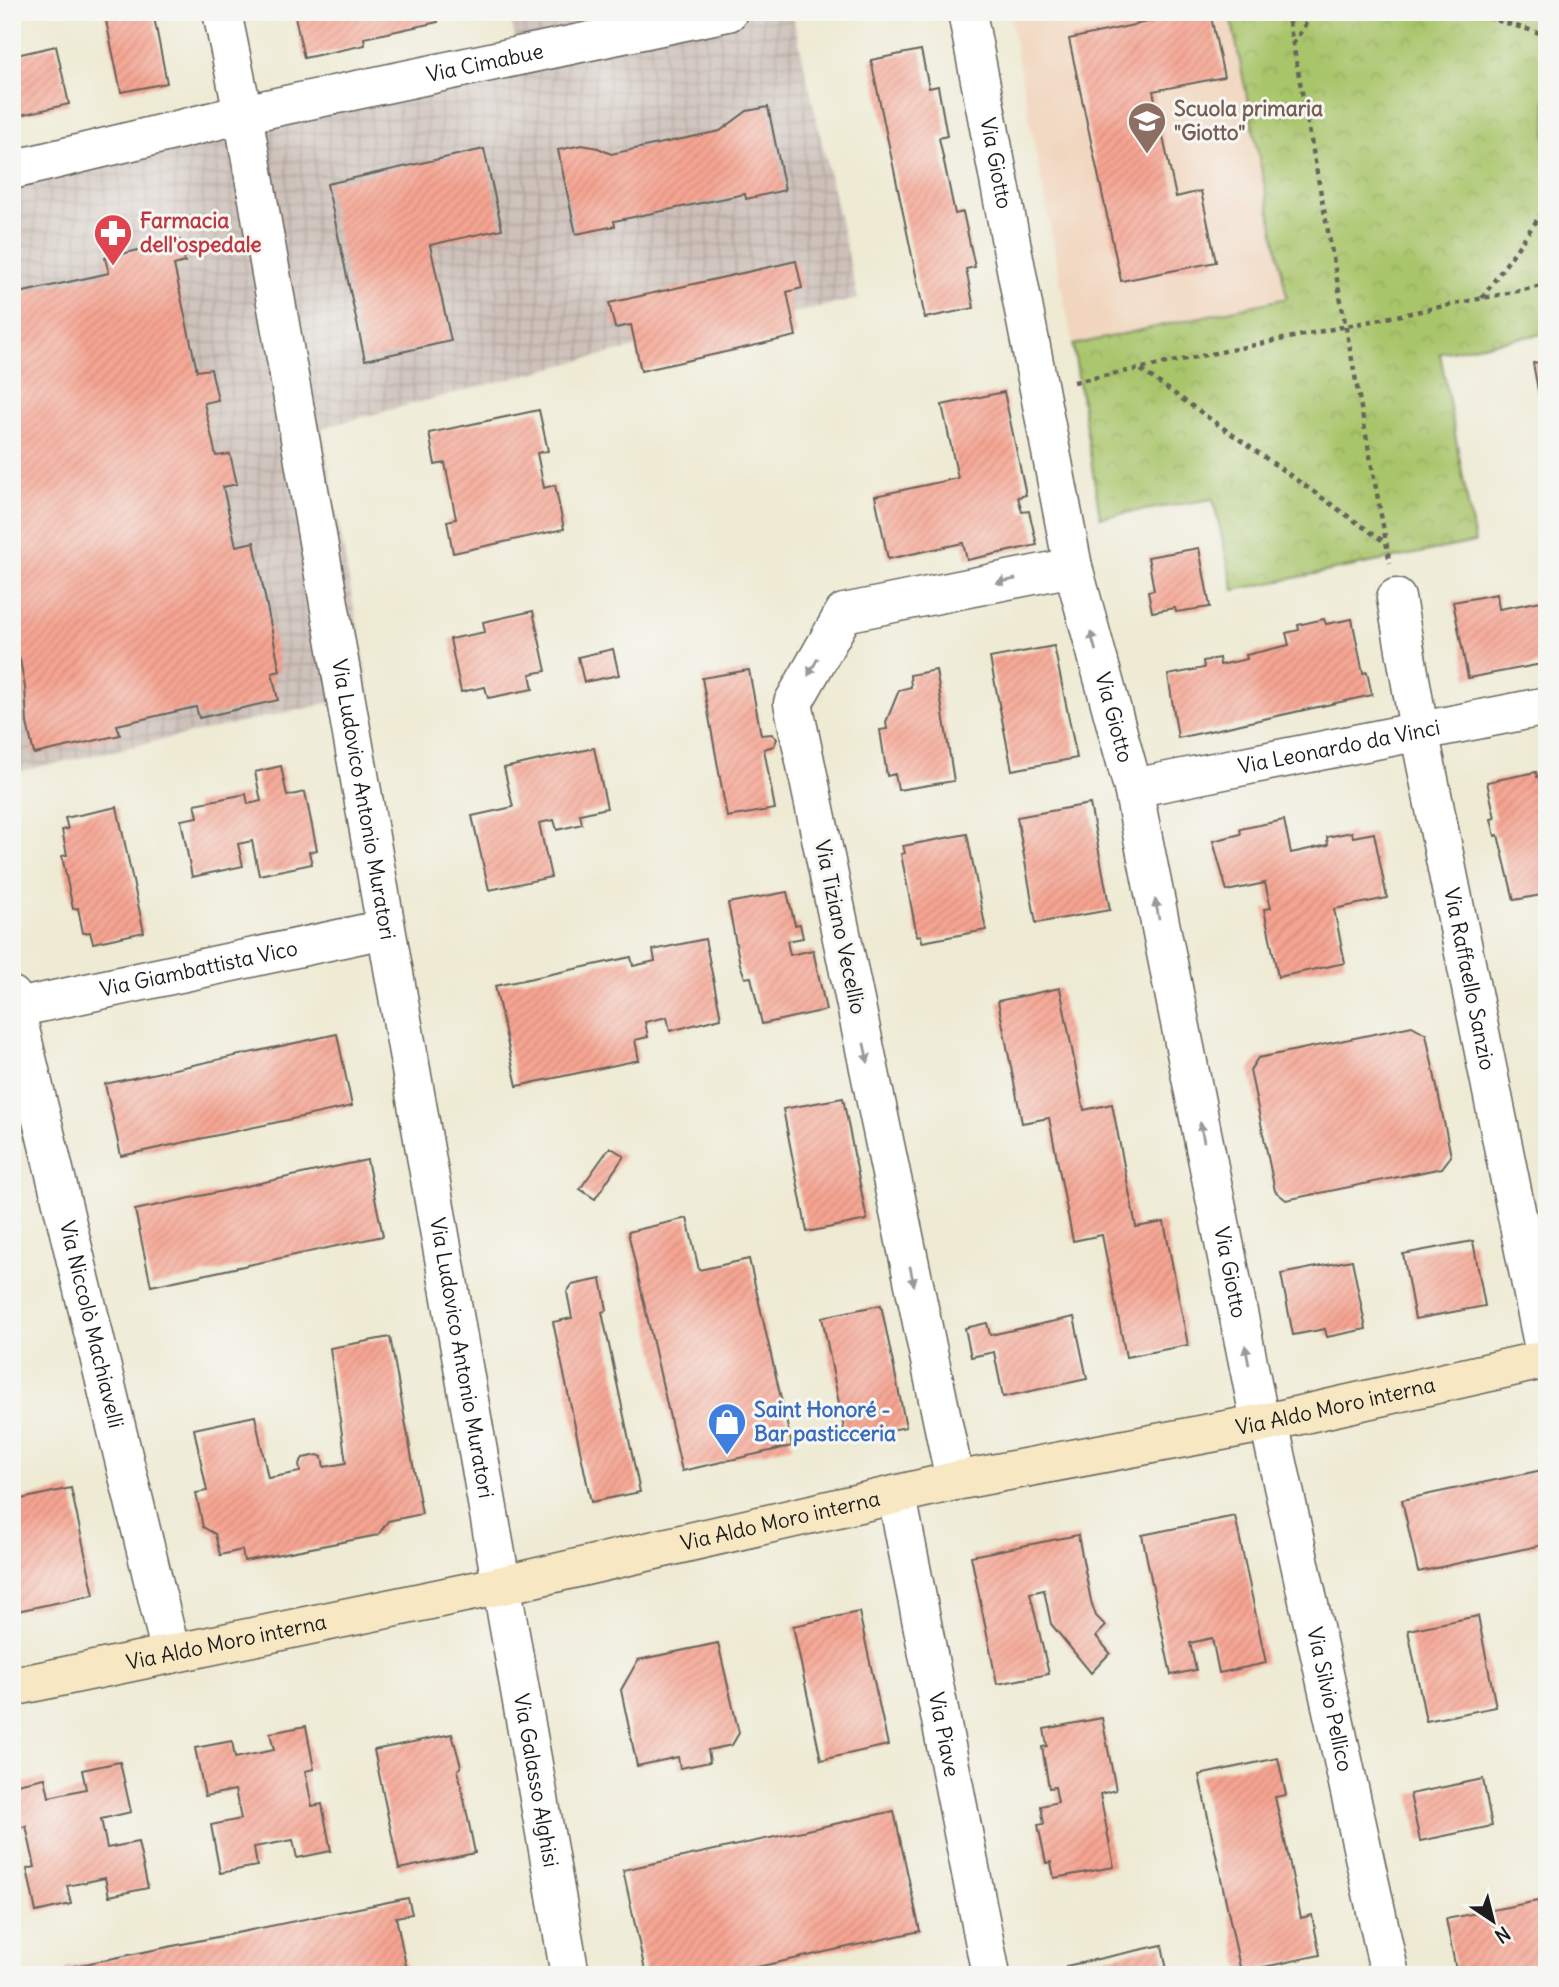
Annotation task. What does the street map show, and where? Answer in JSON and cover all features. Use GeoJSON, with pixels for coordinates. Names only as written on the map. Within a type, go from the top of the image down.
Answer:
{"type":"FeatureCollection","features":[{"type":"Feature","properties":{"kind":"street","name":"Via Ludovico Antonio Muratori"},"geometry":{"type":"LineString","coordinates":[[222,12],[243,114],[503,1585]]}},
{"type":"Feature","properties":{"kind":"street","name":"Via Cimabue"},"geometry":{"type":"LineString","coordinates":[[12,170],[243,114],[728,12]]}},
{"type":"Feature","properties":{"kind":"street","name":"Via Giotto"},"geometry":{"type":"LineString","coordinates":[[967,12],[1073,567],[1133,788],[1264,1422]]}},
{"type":"Feature","properties":{"kind":"street","name":"Via Tiziano Vecellio"},"geometry":{"type":"LineString","coordinates":[[954,1481],[793,703],[844,613],[1073,567]]}},
{"type":"Feature","properties":{"kind":"street","name":"Via Raffaello Sanzio"},"geometry":{"type":"LineString","coordinates":[[1396,598],[1419,730],[1546,1359]]}},
{"type":"Feature","properties":{"kind":"street","name":"Via Leonardo da Vinci"},"geometry":{"type":"LineString","coordinates":[[1133,788],[1547,706]]}},
{"type":"Feature","properties":{"kind":"street","name":"Via Giambattista Vico"},"geometry":{"type":"LineString","coordinates":[[13,1004],[385,929]]}},
{"type":"Feature","properties":{"kind":"street","name":"Via Niccolò Machiavelli"},"geometry":{"type":"LineString","coordinates":[[13,1004],[171,1654]]}},
{"type":"Feature","properties":{"kind":"street","name":"Via Aldo Moro interna"},"geometry":{"type":"LineString","coordinates":[[12,1687],[503,1585],[954,1481],[1264,1422],[1546,1359]]}},
{"type":"Feature","properties":{"kind":"street","name":"Via Silvio Pellico"},"geometry":{"type":"LineString","coordinates":[[1264,1422],[1390,1975]]}},
{"type":"Feature","properties":{"kind":"street","name":"Via Piave"},"geometry":{"type":"LineString","coordinates":[[897,1496],[991,1975]]}},
{"type":"Feature","properties":{"kind":"street","name":"Via Galasso Alghisi"},"geometry":{"type":"LineString","coordinates":[[503,1585],[570,1975]]}},
{"type":"Feature","properties":{"kind":"path"},"geometry":{"type":"LineString","coordinates":[[1287,12],[1396,598]]}},
{"type":"Feature","properties":{"kind":"path"},"geometry":{"type":"LineString","coordinates":[[1293,44],[1313,12]]}},
{"type":"Feature","properties":{"kind":"path"},"geometry":{"type":"LineString","coordinates":[[1468,12],[1547,35]]}},
{"type":"Feature","properties":{"kind":"path"},"geometry":{"type":"LineString","coordinates":[[1481,299],[1547,206]]}},
{"type":"Feature","properties":{"kind":"path"},"geometry":{"type":"LineString","coordinates":[[1039,390],[1547,285]]}},
{"type":"Feature","properties":{"kind":"path"},"geometry":{"type":"LineString","coordinates":[[1140,369],[1386,543]]}},
{"type":"Feature","properties":{"kind":"shaded area"},"geometry":{"type":"Polygon","coordinates":[[[509,12],[792,12],[858,299],[590,358],[321,428],[370,694],[12,773],[12,188],[521,61],[509,12]]]}},
{"type":"Feature","properties":{"kind":"shaded area","name":"Scuola primaria \"Giotto\""},"geometry":{"type":"Polygon","coordinates":[[[1009,12],[1230,12],[1287,298],[1073,345],[1009,12]]]}},
{"type":"Feature","properties":{"kind":"green space"},"geometry":{"type":"Polygon","coordinates":[[[1230,12],[1546,12],[1547,333],[1440,353],[1475,542],[1234,590],[1213,499],[1100,517],[1073,345],[1287,298],[1230,12]]]}},
{"type":"Feature","properties":{"kind":"building"},"geometry":{"type":"Polygon","coordinates":[[[123,12],[153,12],[167,83],[121,92],[105,16],[123,12]]]}},
{"type":"Feature","properties":{"kind":"building"},"geometry":{"type":"Polygon","coordinates":[[[294,12],[436,12],[438,22],[364,38],[365,45],[304,58],[294,12]]]}},
{"type":"Feature","properties":{"kind":"building"},"geometry":{"type":"Polygon","coordinates":[[[1193,12],[1210,12],[1224,77],[1153,91],[1176,197],[1201,191],[1216,262],[1121,281],[1069,39],[1193,12]]]}},
{"type":"Feature","properties":{"kind":"building"},"geometry":{"type":"Polygon","coordinates":[[[56,46],[69,104],[12,117],[12,56],[56,46]]]}},
{"type":"Feature","properties":{"kind":"building"},"geometry":{"type":"Polygon","coordinates":[[[921,50],[929,88],[938,86],[947,136],[939,138],[955,214],[963,212],[975,267],[966,269],[974,308],[925,318],[871,60],[921,50]]]}},
{"type":"Feature","properties":{"kind":"building"},"geometry":{"type":"Polygon","coordinates":[[[768,107],[785,190],[746,199],[745,194],[614,221],[615,226],[576,234],[558,150],[582,145],[611,154],[720,131],[747,111],[768,107]]]}},
{"type":"Feature","properties":{"kind":"building"},"geometry":{"type":"Polygon","coordinates":[[[484,149],[502,229],[430,245],[451,341],[365,360],[327,184],[484,149]]]}},
{"type":"Feature","properties":{"kind":"building"},"geometry":{"type":"Polygon","coordinates":[[[180,240],[185,262],[174,265],[197,371],[211,369],[218,400],[204,403],[216,456],[230,454],[237,484],[223,487],[236,546],[254,542],[280,671],[272,673],[278,700],[199,718],[196,707],[117,725],[120,735],[34,754],[27,723],[20,660],[12,644],[12,276],[19,293],[109,273],[105,258],[180,240]]]}},
{"type":"Feature","properties":{"kind":"building"},"geometry":{"type":"Polygon","coordinates":[[[796,261],[802,288],[787,292],[796,336],[641,371],[631,325],[615,328],[609,303],[796,261]]]}},
{"type":"Feature","properties":{"kind":"building"},"geometry":{"type":"Polygon","coordinates":[[[1547,361],[1547,428],[1545,428],[1533,363],[1547,361]]]}},
{"type":"Feature","properties":{"kind":"building"},"geometry":{"type":"Polygon","coordinates":[[[1004,392],[1026,495],[1018,497],[1022,512],[1029,511],[1037,545],[967,560],[963,543],[888,559],[875,496],[958,478],[942,405],[1004,392]]]}},
{"type":"Feature","properties":{"kind":"building"},"geometry":{"type":"Polygon","coordinates":[[[539,410],[548,451],[537,453],[544,488],[555,485],[564,529],[453,553],[447,521],[456,519],[445,463],[435,465],[429,433],[539,410]]]}},
{"type":"Feature","properties":{"kind":"building"},"geometry":{"type":"Polygon","coordinates":[[[1199,548],[1210,607],[1152,612],[1148,591],[1154,590],[1148,557],[1199,548]]]}},
{"type":"Feature","properties":{"kind":"building"},"geometry":{"type":"Polygon","coordinates":[[[1497,594],[1499,609],[1547,600],[1547,663],[1468,678],[1453,602],[1497,594]]]}},
{"type":"Feature","properties":{"kind":"building"},"geometry":{"type":"Polygon","coordinates":[[[533,611],[546,671],[530,674],[533,689],[488,698],[485,687],[461,692],[450,639],[485,632],[483,622],[533,611]]]}},
{"type":"Feature","properties":{"kind":"building"},"geometry":{"type":"Polygon","coordinates":[[[1324,619],[1326,624],[1352,619],[1363,673],[1367,672],[1372,695],[1178,738],[1168,675],[1204,668],[1203,661],[1219,658],[1220,665],[1247,659],[1246,655],[1289,645],[1286,633],[1299,630],[1298,625],[1324,619]]]}},
{"type":"Feature","properties":{"kind":"building"},"geometry":{"type":"Polygon","coordinates":[[[1054,646],[1077,758],[1012,770],[990,658],[1054,646]]]}},
{"type":"Feature","properties":{"kind":"building"},"geometry":{"type":"Polygon","coordinates":[[[613,649],[619,675],[584,682],[578,657],[613,649]]]}},
{"type":"Feature","properties":{"kind":"building"},"geometry":{"type":"Polygon","coordinates":[[[749,670],[761,735],[772,734],[777,739],[774,746],[764,749],[775,809],[727,817],[702,678],[749,670]]]}},
{"type":"Feature","properties":{"kind":"building"},"geometry":{"type":"Polygon","coordinates":[[[936,670],[954,781],[898,790],[895,774],[887,776],[880,730],[887,729],[886,722],[899,690],[911,687],[910,675],[936,670]]]}},
{"type":"Feature","properties":{"kind":"building"},"geometry":{"type":"Polygon","coordinates":[[[594,748],[607,808],[580,814],[582,824],[557,830],[554,820],[539,823],[551,877],[489,890],[472,816],[513,807],[504,768],[594,748]]]}},
{"type":"Feature","properties":{"kind":"building"},"geometry":{"type":"Polygon","coordinates":[[[281,766],[287,796],[305,792],[317,850],[309,852],[312,864],[259,875],[252,841],[238,844],[243,866],[192,877],[181,820],[198,817],[195,804],[246,794],[248,804],[261,801],[255,772],[281,766]]]}},
{"type":"Feature","properties":{"kind":"building"},"geometry":{"type":"Polygon","coordinates":[[[1536,772],[1537,777],[1544,776],[1547,789],[1547,894],[1514,900],[1498,835],[1495,836],[1491,819],[1495,818],[1487,782],[1536,772]]]}},
{"type":"Feature","properties":{"kind":"building"},"geometry":{"type":"Polygon","coordinates":[[[1090,804],[1110,910],[1036,923],[1017,817],[1090,804]]]}},
{"type":"Feature","properties":{"kind":"building"},"geometry":{"type":"Polygon","coordinates":[[[117,807],[144,932],[93,943],[90,932],[83,933],[78,908],[73,909],[62,856],[67,855],[62,830],[68,829],[65,818],[117,807]]]}},
{"type":"Feature","properties":{"kind":"building"},"geometry":{"type":"Polygon","coordinates":[[[1284,820],[1291,853],[1328,845],[1327,837],[1352,832],[1353,837],[1374,833],[1387,898],[1334,909],[1345,963],[1278,977],[1264,909],[1271,908],[1265,883],[1227,891],[1213,841],[1241,834],[1240,829],[1284,820]]]}},
{"type":"Feature","properties":{"kind":"building"},"geometry":{"type":"Polygon","coordinates":[[[967,834],[986,930],[922,942],[921,935],[917,936],[901,854],[905,853],[903,846],[967,834]]]}},
{"type":"Feature","properties":{"kind":"building"},"geometry":{"type":"Polygon","coordinates":[[[787,892],[795,925],[800,924],[803,938],[787,941],[790,955],[813,950],[826,1010],[762,1024],[751,977],[745,978],[740,964],[728,903],[787,892]]]}},
{"type":"Feature","properties":{"kind":"building"},"geometry":{"type":"Polygon","coordinates":[[[705,939],[721,1018],[670,1031],[667,1017],[645,1022],[648,1037],[635,1040],[639,1060],[517,1086],[495,986],[631,957],[633,966],[655,961],[653,950],[705,939]]]}},
{"type":"Feature","properties":{"kind":"building"},"geometry":{"type":"Polygon","coordinates":[[[1060,988],[1084,1110],[1112,1104],[1136,1227],[1164,1222],[1188,1345],[1126,1357],[1102,1235],[1073,1241],[1049,1118],[1022,1123],[998,1001],[1060,988]]]}},
{"type":"Feature","properties":{"kind":"building"},"geometry":{"type":"Polygon","coordinates":[[[1412,1026],[1426,1034],[1451,1156],[1442,1168],[1286,1200],[1275,1191],[1250,1070],[1258,1058],[1412,1026]]]}},
{"type":"Feature","properties":{"kind":"building"},"geometry":{"type":"Polygon","coordinates":[[[337,1034],[352,1106],[121,1156],[105,1084],[337,1034]]]}},
{"type":"Feature","properties":{"kind":"building"},"geometry":{"type":"Polygon","coordinates":[[[843,1098],[867,1220],[807,1232],[783,1109],[843,1098]]]}},
{"type":"Feature","properties":{"kind":"building"},"geometry":{"type":"Polygon","coordinates":[[[610,1147],[624,1156],[595,1199],[580,1189],[610,1147]]]}},
{"type":"Feature","properties":{"kind":"building"},"geometry":{"type":"Polygon","coordinates":[[[367,1160],[383,1236],[151,1286],[135,1210],[367,1160]]]}},
{"type":"Feature","properties":{"kind":"building"},"geometry":{"type":"Polygon","coordinates":[[[687,1218],[699,1270],[749,1259],[792,1446],[682,1471],[628,1232],[687,1218]]]}},
{"type":"Feature","properties":{"kind":"building"},"geometry":{"type":"Polygon","coordinates":[[[1473,1241],[1485,1306],[1415,1319],[1403,1254],[1473,1241]]]}},
{"type":"Feature","properties":{"kind":"building"},"geometry":{"type":"Polygon","coordinates":[[[1352,1260],[1366,1329],[1327,1337],[1325,1329],[1293,1335],[1281,1274],[1352,1260]]]}},
{"type":"Feature","properties":{"kind":"building"},"geometry":{"type":"Polygon","coordinates":[[[601,1279],[607,1310],[602,1312],[640,1492],[591,1502],[553,1322],[572,1318],[567,1292],[572,1285],[601,1279]]]}},
{"type":"Feature","properties":{"kind":"building"},"geometry":{"type":"Polygon","coordinates":[[[881,1305],[906,1427],[846,1439],[822,1317],[881,1305]]]}},
{"type":"Feature","properties":{"kind":"building"},"geometry":{"type":"Polygon","coordinates":[[[1074,1317],[1087,1379],[1003,1397],[994,1352],[971,1357],[965,1328],[987,1323],[990,1335],[1074,1317]]]}},
{"type":"Feature","properties":{"kind":"building"},"geometry":{"type":"Polygon","coordinates":[[[390,1337],[422,1514],[388,1521],[378,1535],[244,1561],[242,1550],[220,1555],[215,1534],[203,1527],[196,1493],[207,1491],[194,1429],[255,1416],[268,1478],[300,1472],[299,1464],[303,1458],[318,1455],[322,1457],[324,1467],[346,1463],[330,1348],[390,1337]]]}},
{"type":"Feature","properties":{"kind":"building"},"geometry":{"type":"Polygon","coordinates":[[[1547,1469],[1547,1544],[1418,1572],[1402,1500],[1547,1469]]]}},
{"type":"Feature","properties":{"kind":"building"},"geometry":{"type":"Polygon","coordinates":[[[71,1488],[94,1595],[12,1612],[12,1501],[71,1488]]]}},
{"type":"Feature","properties":{"kind":"building"},"geometry":{"type":"Polygon","coordinates":[[[1235,1516],[1266,1663],[1219,1673],[1212,1638],[1190,1643],[1196,1670],[1171,1675],[1142,1535],[1235,1516]]]}},
{"type":"Feature","properties":{"kind":"building"},"geometry":{"type":"Polygon","coordinates":[[[1078,1535],[1091,1601],[1096,1616],[1106,1626],[1096,1636],[1110,1653],[1091,1673],[1051,1624],[1044,1590],[1030,1593],[1049,1674],[997,1684],[971,1556],[1078,1535]]]}},
{"type":"Feature","properties":{"kind":"building"},"geometry":{"type":"Polygon","coordinates":[[[859,1612],[888,1745],[821,1760],[793,1626],[859,1612]]]}},
{"type":"Feature","properties":{"kind":"building"},"geometry":{"type":"Polygon","coordinates":[[[1478,1616],[1496,1707],[1426,1721],[1408,1630],[1478,1616]]]}},
{"type":"Feature","properties":{"kind":"building"},"geometry":{"type":"Polygon","coordinates":[[[718,1643],[739,1733],[732,1745],[708,1750],[710,1762],[680,1768],[678,1757],[637,1766],[621,1690],[638,1660],[718,1643]]]}},
{"type":"Feature","properties":{"kind":"building"},"geometry":{"type":"Polygon","coordinates":[[[1102,1718],[1116,1790],[1100,1794],[1114,1867],[1054,1878],[1051,1862],[1046,1863],[1038,1825],[1044,1824],[1041,1806],[1058,1802],[1055,1787],[1049,1788],[1042,1747],[1047,1746],[1044,1729],[1102,1718]]]}},
{"type":"Feature","properties":{"kind":"building"},"geometry":{"type":"Polygon","coordinates":[[[306,1726],[314,1769],[305,1771],[312,1806],[322,1804],[331,1851],[297,1858],[293,1840],[254,1847],[257,1866],[220,1873],[211,1825],[241,1819],[235,1790],[205,1796],[195,1748],[232,1741],[235,1758],[274,1750],[270,1733],[306,1726]]]}},
{"type":"Feature","properties":{"kind":"building"},"geometry":{"type":"Polygon","coordinates":[[[452,1734],[461,1766],[458,1770],[475,1853],[399,1869],[374,1750],[452,1734]]]}},
{"type":"Feature","properties":{"kind":"building"},"geometry":{"type":"Polygon","coordinates":[[[1278,1758],[1286,1795],[1275,1797],[1301,1918],[1312,1915],[1320,1955],[1241,1972],[1199,1775],[1278,1758]]]}},
{"type":"Feature","properties":{"kind":"building"},"geometry":{"type":"Polygon","coordinates":[[[120,1762],[131,1812],[101,1819],[107,1848],[138,1842],[148,1888],[109,1896],[105,1878],[67,1886],[71,1904],[36,1912],[27,1869],[35,1867],[26,1826],[18,1828],[12,1785],[45,1778],[49,1797],[86,1789],[82,1770],[120,1762]]]}},
{"type":"Feature","properties":{"kind":"building"},"geometry":{"type":"Polygon","coordinates":[[[1483,1779],[1492,1826],[1420,1841],[1410,1794],[1483,1779]]]}},
{"type":"Feature","properties":{"kind":"building"},"geometry":{"type":"Polygon","coordinates":[[[894,1811],[920,1931],[721,1975],[646,1975],[623,1870],[894,1811]]]}},
{"type":"Feature","properties":{"kind":"building"},"geometry":{"type":"Polygon","coordinates":[[[408,1898],[412,1914],[396,1917],[408,1975],[66,1975],[65,1968],[408,1898]]]}},
{"type":"Feature","properties":{"kind":"building"},"geometry":{"type":"Polygon","coordinates":[[[1538,1901],[1547,1945],[1541,1947],[1546,1975],[1457,1975],[1446,1919],[1538,1901]]]}},
{"type":"Feature","properties":{"kind":"building"},"geometry":{"type":"Polygon","coordinates":[[[1162,1945],[1168,1975],[1068,1975],[1066,1966],[1162,1945]]]}},
{"type":"Feature","properties":{"kind":"place","name":"Scuola primaria \"Giotto\""},"geometry":{"type":"Point","coordinates":[1147,155]}},
{"type":"Feature","properties":{"kind":"place","name":"Farmacia dell'ospedale"},"geometry":{"type":"Point","coordinates":[113,267]}},
{"type":"Feature","properties":{"kind":"place","name":"Saint Honoré - Bar pasticceria"},"geometry":{"type":"Point","coordinates":[727,1456]}}]}
